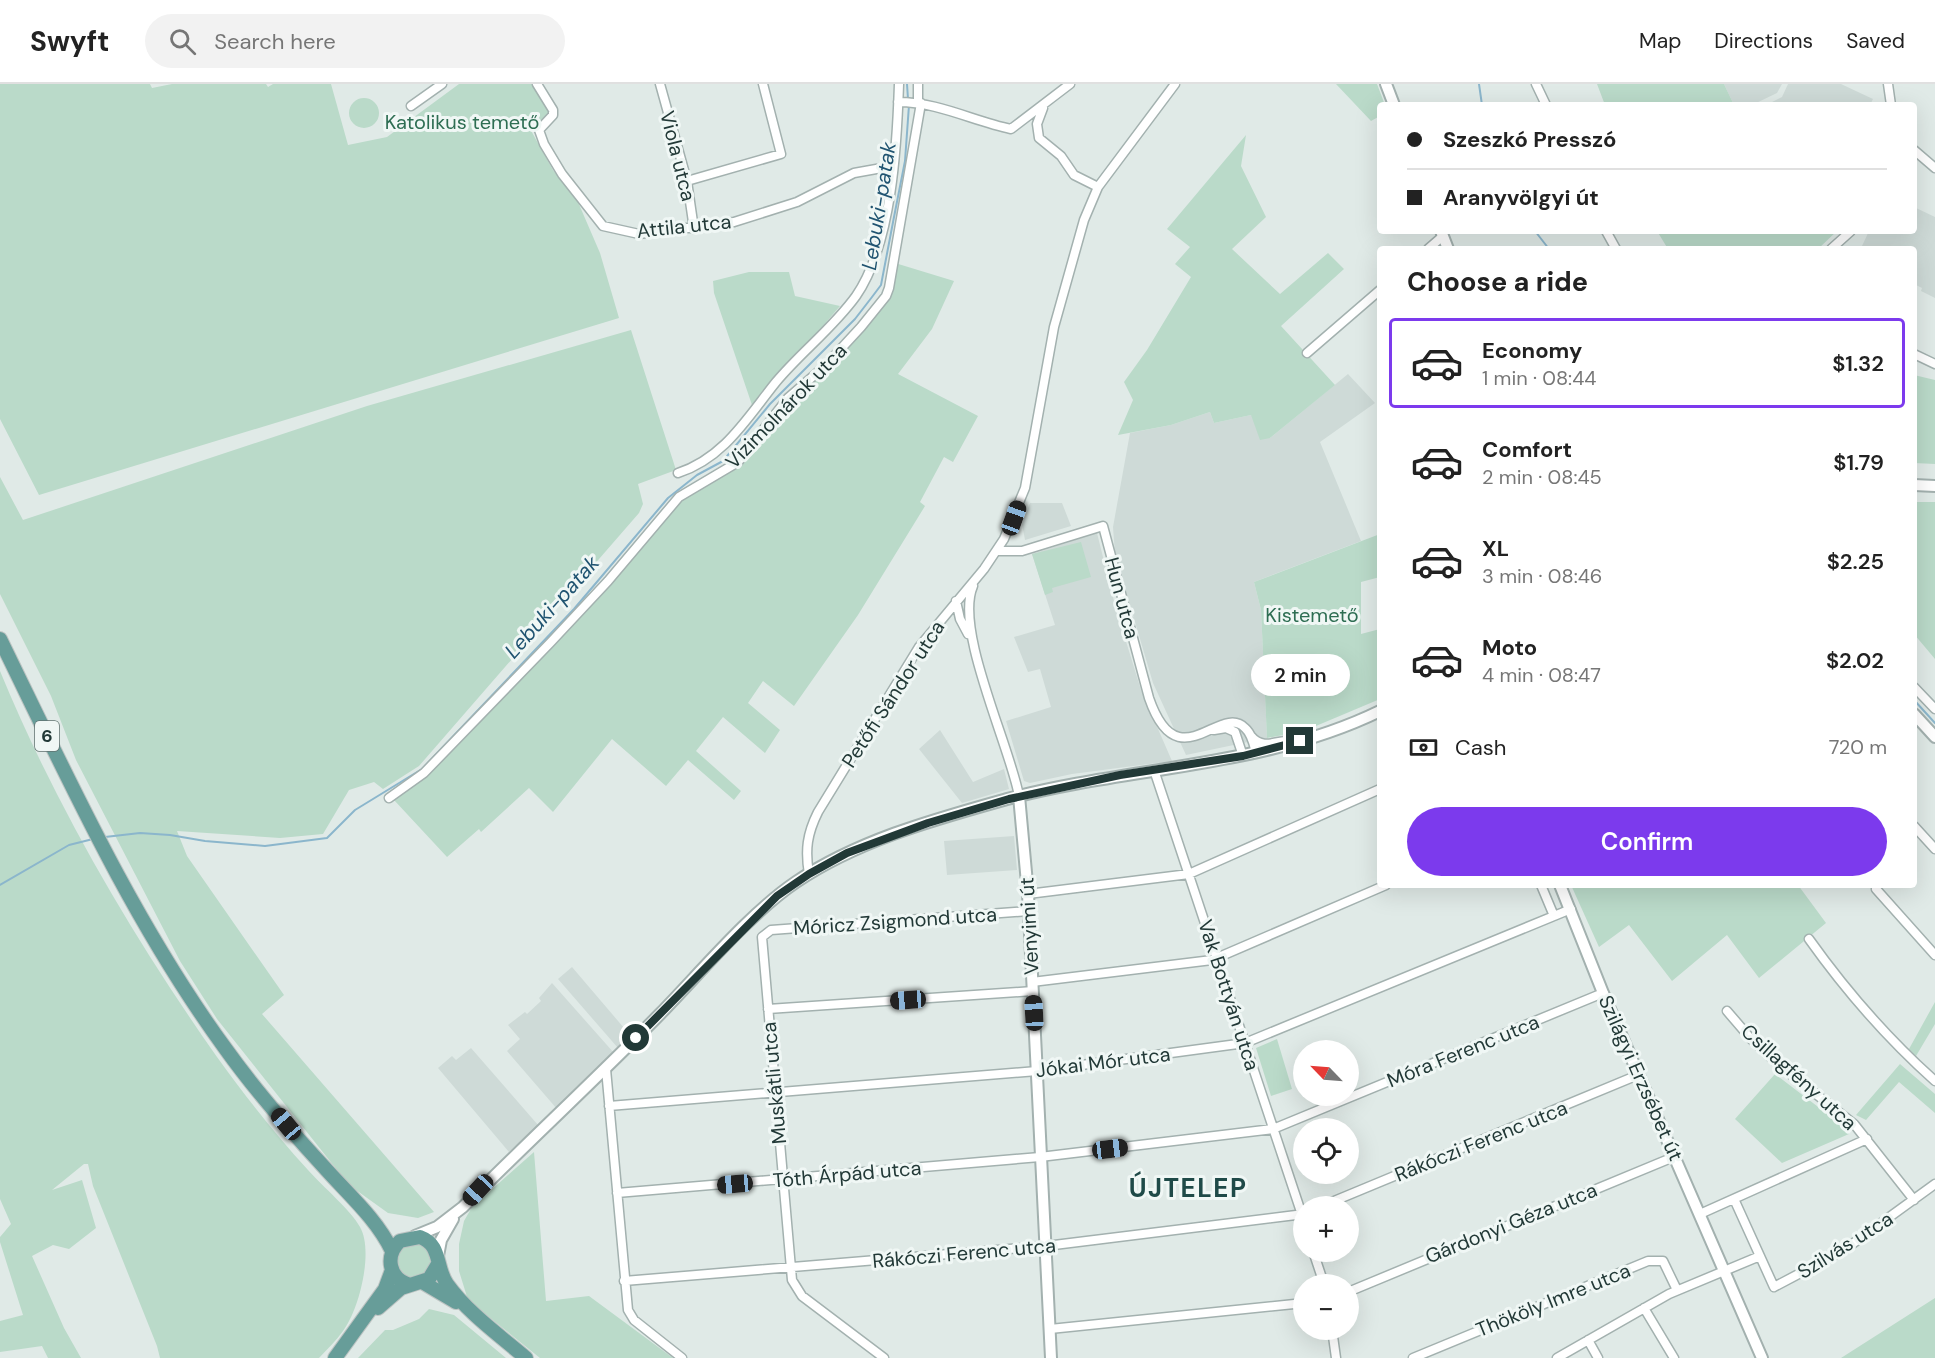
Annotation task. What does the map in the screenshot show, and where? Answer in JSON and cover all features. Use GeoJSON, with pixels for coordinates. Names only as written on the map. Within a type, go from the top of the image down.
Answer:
{"type":"FeatureCollection","features":[{"type":"Feature","properties":{"kind":"main road","name":"6"},"geometry":{"type":"LineString","coordinates":[[0,639],[98,837],[154,939],[219,1041],[299,1139],[382,1233],[392,1251]]}},
{"type":"Feature","properties":{"kind":"main road","name":"6"},"geometry":{"type":"LineString","coordinates":[[355,1201],[388,1229],[429,1242],[446,1283],[472,1312],[526,1358]]}},
{"type":"Feature","properties":{"kind":"main road"},"geometry":{"type":"LineString","coordinates":[[334,1358],[364,1322],[385,1289],[392,1270],[392,1251],[400,1241],[411,1237]]}},
{"type":"Feature","properties":{"kind":"main road"},"geometry":{"type":"LineString","coordinates":[[364,1322],[401,1288],[417,1284],[433,1275],[438,1260]]}},
{"type":"Feature","properties":{"kind":"main road","name":"6"},"geometry":{"type":"LineString","coordinates":[[392,1270],[399,1280],[417,1284],[472,1312]]}},
{"type":"Feature","properties":{"kind":"street"},"geometry":{"type":"LineString","coordinates":[[424,84],[430,92]]}},
{"type":"Feature","properties":{"kind":"street"},"geometry":{"type":"LineString","coordinates":[[411,106],[442,84]]}},
{"type":"Feature","properties":{"kind":"street","name":"Attila utca"},"geometry":{"type":"LineString","coordinates":[[537,84],[554,110],[553,115],[539,130],[544,144],[562,174],[603,226],[639,234],[694,228],[743,219],[797,202],[854,173],[893,166]]}},
{"type":"Feature","properties":{"kind":"street","name":"Viola utca"},"geometry":{"type":"LineString","coordinates":[[660,84],[687,180],[694,228]]}},
{"type":"Feature","properties":{"kind":"street"},"geometry":{"type":"LineString","coordinates":[[687,180],[781,154],[763,84]]}},
{"type":"Feature","properties":{"kind":"street"},"geometry":{"type":"LineString","coordinates":[[678,473],[692,468],[721,449],[778,381],[842,314],[857,294],[869,270],[882,230],[893,166],[899,84]]}},
{"type":"Feature","properties":{"kind":"street","name":"Vizimolnárok utca"},"geometry":{"type":"LineString","coordinates":[[389,798],[424,773],[550,643],[608,581],[679,497],[738,462],[788,398],[825,366],[879,306],[889,288],[920,102],[918,84]]}},
{"type":"Feature","properties":{"kind":"street"},"geometry":{"type":"LineString","coordinates":[[898,102],[920,102],[1011,129],[1070,84]]}},
{"type":"Feature","properties":{"kind":"street","name":"Petőfi Sándor utca"},"geometry":{"type":"LineString","coordinates":[[809,874],[806,849],[808,835],[818,812],[919,647],[997,551],[1025,488],[1054,327],[1080,230],[1098,187],[1175,84]]}},
{"type":"Feature","properties":{"kind":"street"},"geometry":{"type":"LineString","coordinates":[[1386,84],[1393,102]]}},
{"type":"Feature","properties":{"kind":"street"},"geometry":{"type":"LineString","coordinates":[[1536,84],[1545,102]]}},
{"type":"Feature","properties":{"kind":"street"},"geometry":{"type":"LineString","coordinates":[[1888,84],[1891,102]]}},
{"type":"Feature","properties":{"kind":"street"},"geometry":{"type":"LineString","coordinates":[[1045,103],[1038,117],[1039,138],[1060,156],[1074,175],[1098,187]]}},
{"type":"Feature","properties":{"kind":"street"},"geometry":{"type":"LineString","coordinates":[[1917,153],[1935,168]]}},
{"type":"Feature","properties":{"kind":"street"},"geometry":{"type":"LineString","coordinates":[[1431,246],[1441,234]]}},
{"type":"Feature","properties":{"kind":"street"},"geometry":{"type":"LineString","coordinates":[[1834,246],[1848,234]]}},
{"type":"Feature","properties":{"kind":"street"},"geometry":{"type":"LineString","coordinates":[[1307,353],[1377,293]]}},
{"type":"Feature","properties":{"kind":"street"},"geometry":{"type":"LineString","coordinates":[[1917,355],[1935,363]]}},
{"type":"Feature","properties":{"kind":"street"},"geometry":{"type":"LineString","coordinates":[[1917,485],[1935,486]]}},
{"type":"Feature","properties":{"kind":"street","name":"Hun utca"},"geometry":{"type":"LineString","coordinates":[[997,551],[1022,551],[1103,525],[1156,715],[1166,728],[1181,738],[1196,737],[1225,722],[1233,721],[1243,725],[1250,734]]}},
{"type":"Feature","properties":{"kind":"street","name":"Venyimi út"},"geometry":{"type":"LineString","coordinates":[[975,579],[968,602],[973,644],[1019,796],[1029,911],[1051,1358]]}},
{"type":"Feature","properties":{"kind":"street","name":"Venyimi út"},"geometry":{"type":"LineString","coordinates":[[956,601],[960,619],[973,644]]}},
{"type":"Feature","properties":{"kind":"street"},"geometry":{"type":"LineString","coordinates":[[1917,690],[1935,709]]}},
{"type":"Feature","properties":{"kind":"street"},"geometry":{"type":"LineString","coordinates":[[411,1237],[437,1227],[463,1207],[606,1069],[777,896],[809,874],[847,853],[894,834],[1019,796],[1257,753],[1300,741],[1377,712]]}},
{"type":"Feature","properties":{"kind":"street"},"geometry":{"type":"LineString","coordinates":[[1917,717],[1935,737]]}},
{"type":"Feature","properties":{"kind":"street","name":"Hun utca"},"geometry":{"type":"LineString","coordinates":[[1208,732],[1229,729],[1235,732],[1239,741]]}},
{"type":"Feature","properties":{"kind":"street"},"geometry":{"type":"LineString","coordinates":[[1250,734],[1257,742],[1264,745],[1290,738],[1300,741]]}},
{"type":"Feature","properties":{"kind":"street"},"geometry":{"type":"LineString","coordinates":[[1250,734],[1257,753]]}},
{"type":"Feature","properties":{"kind":"street"},"geometry":{"type":"LineString","coordinates":[[1239,741],[1243,756]]}},
{"type":"Feature","properties":{"kind":"street"},"geometry":{"type":"LineString","coordinates":[[1226,759],[1236,751],[1239,741]]}},
{"type":"Feature","properties":{"kind":"street","name":"Vak Bottyán utca"},"geometry":{"type":"LineString","coordinates":[[1154,770],[1296,1196]]}},
{"type":"Feature","properties":{"kind":"street"},"geometry":{"type":"LineString","coordinates":[[1028,894],[1189,874],[1377,790]]}},
{"type":"Feature","properties":{"kind":"street"},"geometry":{"type":"LineString","coordinates":[[1917,830],[1935,849]]}},
{"type":"Feature","properties":{"kind":"street"},"geometry":{"type":"LineString","coordinates":[[768,1009],[1033,987],[1216,958],[1379,888]]}},
{"type":"Feature","properties":{"kind":"street"},"geometry":{"type":"LineString","coordinates":[[1542,888],[1554,916]]}},
{"type":"Feature","properties":{"kind":"street","name":"Szilágyi Erzsébet út"},"geometry":{"type":"LineString","coordinates":[[1561,888],[1638,1075],[1676,1156],[1762,1358]]}},
{"type":"Feature","properties":{"kind":"street"},"geometry":{"type":"LineString","coordinates":[[1876,889],[1935,955]]}},
{"type":"Feature","properties":{"kind":"street","name":"Jókai Mór utca"},"geometry":{"type":"LineString","coordinates":[[609,1106],[1037,1071],[1245,1043],[1571,909]]}},
{"type":"Feature","properties":{"kind":"street","name":"Móricz Zsigmond utca"},"geometry":{"type":"LineString","coordinates":[[763,934],[771,930],[1029,911]]}},
{"type":"Feature","properties":{"kind":"street"},"geometry":{"type":"LineString","coordinates":[[1916,932],[1935,945]]}},
{"type":"Feature","properties":{"kind":"street","name":"Muskátli utca"},"geometry":{"type":"LineString","coordinates":[[763,934],[791,1268]]}},
{"type":"Feature","properties":{"kind":"street"},"geometry":{"type":"LineString","coordinates":[[1809,939],[1851,997],[1909,1057],[1935,1080]]}},
{"type":"Feature","properties":{"kind":"street","name":"Móra Ferenc utca"},"geometry":{"type":"LineString","coordinates":[[1040,1157],[1273,1129],[1603,993]]}},
{"type":"Feature","properties":{"kind":"street","name":"Csillagfény utca"},"geometry":{"type":"LineString","coordinates":[[1727,1011],[1764,1051],[1854,1124],[1914,1200]]}},
{"type":"Feature","properties":{"kind":"street"},"geometry":{"type":"LineString","coordinates":[[606,1069],[628,1310],[634,1320],[682,1358]]}},
{"type":"Feature","properties":{"kind":"street","name":"Rákóczi Ferenc utca"},"geometry":{"type":"LineString","coordinates":[[1346,1196],[1638,1075]]}},
{"type":"Feature","properties":{"kind":"street"},"geometry":{"type":"LineString","coordinates":[[1700,1214],[1867,1139]]}},
{"type":"Feature","properties":{"kind":"street","name":"Gárdonyi Géza utca"},"geometry":{"type":"LineString","coordinates":[[1359,1287],[1676,1156]]}},
{"type":"Feature","properties":{"kind":"street","name":"Tóth Árpád utca"},"geometry":{"type":"LineString","coordinates":[[617,1193],[1040,1157]]}},
{"type":"Feature","properties":{"kind":"street","name":"Szilvás utca"},"geometry":{"type":"LineString","coordinates":[[1760,1256],[1774,1287],[1844,1250],[1935,1184]]}},
{"type":"Feature","properties":{"kind":"street"},"geometry":{"type":"LineString","coordinates":[[1557,1358],[1677,1290],[1760,1256],[1734,1200]]}},
{"type":"Feature","properties":{"kind":"street"},"geometry":{"type":"LineString","coordinates":[[438,1260],[444,1233],[463,1207]]}},
{"type":"Feature","properties":{"kind":"street","name":"Rákóczi Ferenc utca"},"geometry":{"type":"LineString","coordinates":[[624,1281],[1046,1246],[1293,1217]]}},
{"type":"Feature","properties":{"kind":"street","name":"Thököly Imre utca"},"geometry":{"type":"LineString","coordinates":[[1413,1358],[1648,1261],[1659,1260],[1667,1265],[1677,1290]]}},
{"type":"Feature","properties":{"kind":"street"},"geometry":{"type":"LineString","coordinates":[[791,1268],[795,1288],[802,1296],[884,1358]]}},
{"type":"Feature","properties":{"kind":"street"},"geometry":{"type":"LineString","coordinates":[[1050,1329],[1293,1304]]}},
{"type":"Feature","properties":{"kind":"street"},"geometry":{"type":"LineString","coordinates":[[1644,1308],[1674,1358]]}},
{"type":"Feature","properties":{"kind":"street"},"geometry":{"type":"LineString","coordinates":[[1334,1340],[1336,1358]]}},
{"type":"Feature","properties":{"kind":"street"},"geometry":{"type":"LineString","coordinates":[[1588,1340],[1598,1358]]}},
{"type":"Feature","properties":{"kind":"shaded area"},"geometry":{"type":"Polygon","coordinates":[[[1724,84],[1782,84],[1777,93],[1758,102],[1733,102],[1724,84]]]}},
{"type":"Feature","properties":{"kind":"shaded area"},"geometry":{"type":"Polygon","coordinates":[[[1788,84],[1841,84],[1873,99],[1872,102],[1772,102],[1782,97],[1788,84]]]}},
{"type":"Feature","properties":{"kind":"shaded area"},"geometry":{"type":"Polygon","coordinates":[[[1917,208],[1935,217],[1935,298],[1921,291],[1922,288],[1917,286],[1917,246],[1862,246],[1868,234],[1917,234],[1917,208]]]}},
{"type":"Feature","properties":{"kind":"shaded area"},"geometry":{"type":"Polygon","coordinates":[[[1348,374],[1375,403],[1320,442],[1361,541],[1254,582],[1261,610],[1267,738],[1186,755],[1153,683],[1115,554],[1113,527],[1130,433],[1171,425],[1210,412],[1214,423],[1251,415],[1270,438],[1348,374]]]}},
{"type":"Feature","properties":{"kind":"shaded area"},"geometry":{"type":"Polygon","coordinates":[[[1030,503],[1062,503],[1071,526],[1025,540],[1022,524],[1030,503]]]}},
{"type":"Feature","properties":{"kind":"shaded area"},"geometry":{"type":"Polygon","coordinates":[[[1097,533],[1116,609],[1141,690],[1172,761],[1072,774],[1030,783],[1024,781],[1006,721],[1051,707],[1040,669],[1028,672],[1014,637],[1055,625],[1032,554],[1097,533]]]}},
{"type":"Feature","properties":{"kind":"shaded area"},"geometry":{"type":"Polygon","coordinates":[[[940,730],[973,782],[1004,769],[1009,789],[962,803],[919,749],[940,730]]]}},
{"type":"Feature","properties":{"kind":"shaded area"},"geometry":{"type":"Polygon","coordinates":[[[1014,836],[1017,870],[947,875],[944,841],[1014,836]]]}},
{"type":"Feature","properties":{"kind":"shaded area"},"geometry":{"type":"Polygon","coordinates":[[[572,967],[630,1035],[618,1048],[558,979],[572,967]]]}},
{"type":"Feature","properties":{"kind":"shaded area"},"geometry":{"type":"Polygon","coordinates":[[[552,983],[614,1053],[557,1109],[507,1051],[520,1039],[508,1025],[525,1012],[527,1014],[541,1001],[539,998],[552,983]]]}},
{"type":"Feature","properties":{"kind":"shaded area"},"geometry":{"type":"Polygon","coordinates":[[[471,1048],[538,1125],[509,1152],[438,1068],[452,1056],[456,1060],[471,1048]]]}},
{"type":"Feature","properties":{"kind":"green space","name":"Katolikus temető"},"geometry":{"type":"Polygon","coordinates":[[[0,84],[150,84],[152,88],[172,84],[266,84],[268,87],[273,84],[331,84],[348,145],[387,137],[459,84],[534,84],[550,111],[548,116],[529,127],[553,170],[578,202],[600,253],[619,318],[39,495],[0,419],[0,84]]]}},
{"type":"Feature","properties":{"kind":"green space"},"geometry":{"type":"Polygon","coordinates":[[[1336,84],[1377,84],[1384,102],[1377,102],[1377,118],[1371,121],[1336,84]]]}},
{"type":"Feature","properties":{"kind":"green space"},"geometry":{"type":"Polygon","coordinates":[[[1597,84],[1724,84],[1733,102],[1604,102],[1597,84]]]}},
{"type":"Feature","properties":{"kind":"green space"},"geometry":{"type":"Polygon","coordinates":[[[364,98],[370,99],[378,107],[378,119],[370,127],[364,128],[358,127],[350,119],[349,113],[350,107],[358,99],[364,98]]]}},
{"type":"Feature","properties":{"kind":"green space"},"geometry":{"type":"Polygon","coordinates":[[[1246,135],[1241,166],[1266,217],[1232,249],[1280,294],[1328,253],[1344,269],[1281,326],[1335,385],[1270,438],[1260,440],[1251,415],[1214,423],[1210,412],[1171,425],[1118,435],[1133,400],[1124,382],[1147,350],[1191,277],[1175,264],[1190,247],[1167,229],[1246,135]]]}},
{"type":"Feature","properties":{"kind":"green space"},"geometry":{"type":"Polygon","coordinates":[[[1659,234],[1834,234],[1821,246],[1666,246],[1659,234]]]}},
{"type":"Feature","properties":{"kind":"green space"},"geometry":{"type":"Polygon","coordinates":[[[895,263],[954,281],[932,329],[898,374],[978,416],[953,462],[944,457],[920,502],[925,506],[858,615],[794,706],[763,681],[748,703],[780,730],[765,753],[723,717],[696,751],[741,791],[734,800],[688,760],[666,786],[612,739],[553,812],[529,788],[481,832],[479,829],[447,857],[394,800],[426,775],[677,500],[730,471],[791,397],[891,294],[895,263]]]}},
{"type":"Feature","properties":{"kind":"green space"},"geometry":{"type":"Polygon","coordinates":[[[749,272],[789,272],[795,296],[840,306],[753,408],[714,293],[713,281],[749,272]]]}},
{"type":"Feature","properties":{"kind":"green space"},"geometry":{"type":"Polygon","coordinates":[[[631,330],[676,470],[638,484],[643,504],[639,513],[419,766],[383,789],[374,782],[349,790],[323,834],[280,838],[177,831],[187,856],[284,995],[262,1014],[434,1212],[418,1218],[388,1213],[349,1185],[217,1019],[180,961],[76,760],[51,696],[0,594],[0,477],[23,520],[367,406],[631,330]]]}},
{"type":"Feature","properties":{"kind":"green space"},"geometry":{"type":"Polygon","coordinates":[[[1917,376],[1935,380],[1935,464],[1917,463],[1917,376]]]}},
{"type":"Feature","properties":{"kind":"green space"},"geometry":{"type":"Polygon","coordinates":[[[1917,502],[1935,502],[1935,659],[1917,638],[1917,502]]]}},
{"type":"Feature","properties":{"kind":"green space","name":"Kistemető"},"geometry":{"type":"Polygon","coordinates":[[[1377,535],[1377,578],[1361,582],[1361,634],[1377,630],[1377,700],[1304,731],[1267,738],[1261,610],[1254,582],[1377,535]]]}},
{"type":"Feature","properties":{"kind":"green space"},"geometry":{"type":"Polygon","coordinates":[[[1081,542],[1091,577],[1052,588],[1053,592],[1045,595],[1032,554],[1081,542]]]}},
{"type":"Feature","properties":{"kind":"green space"},"geometry":{"type":"Polygon","coordinates":[[[0,671],[45,771],[71,821],[156,966],[217,1057],[250,1101],[296,1157],[360,1227],[366,1250],[359,1295],[343,1331],[319,1358],[160,1358],[93,1186],[88,1164],[84,1164],[52,1190],[82,1180],[96,1228],[69,1249],[53,1245],[32,1256],[64,1328],[81,1358],[48,1358],[42,1346],[0,1352],[0,1321],[23,1315],[0,1242],[0,1237],[11,1224],[0,1199],[0,671]]]}},
{"type":"Feature","properties":{"kind":"green space"},"geometry":{"type":"Polygon","coordinates":[[[1572,888],[1800,888],[1826,923],[1759,978],[1727,935],[1672,981],[1629,925],[1599,947],[1572,888]]]}},
{"type":"Feature","properties":{"kind":"green space"},"geometry":{"type":"Polygon","coordinates":[[[1935,1002],[1935,1024],[1916,1056],[1909,1049],[1935,1002]]]}},
{"type":"Feature","properties":{"kind":"green space"},"geometry":{"type":"Polygon","coordinates":[[[1277,1039],[1292,1089],[1271,1096],[1256,1048],[1277,1039]]]}},
{"type":"Feature","properties":{"kind":"green space"},"geometry":{"type":"Polygon","coordinates":[[[1900,1064],[1935,1094],[1935,1113],[1899,1082],[1866,1120],[1856,1115],[1900,1064]]]}},
{"type":"Feature","properties":{"kind":"green space"},"geometry":{"type":"Polygon","coordinates":[[[1775,1074],[1847,1129],[1849,1134],[1782,1163],[1735,1119],[1775,1074]]]}},
{"type":"Feature","properties":{"kind":"green space"},"geometry":{"type":"Polygon","coordinates":[[[534,1152],[546,1301],[589,1296],[673,1358],[540,1358],[468,1300],[459,1271],[459,1244],[464,1221],[472,1207],[534,1152]]]}},
{"type":"Feature","properties":{"kind":"green space"},"geometry":{"type":"Polygon","coordinates":[[[414,1243],[426,1249],[432,1261],[426,1273],[414,1279],[402,1273],[396,1261],[402,1249],[414,1243]]]}},
{"type":"Feature","properties":{"kind":"green space"},"geometry":{"type":"Polygon","coordinates":[[[1935,1298],[1935,1358],[1841,1358],[1935,1298]]]}},
{"type":"Feature","properties":{"kind":"green space"},"geometry":{"type":"Polygon","coordinates":[[[429,1309],[454,1315],[506,1358],[358,1358],[385,1330],[393,1330],[419,1319],[429,1309]]]}},
{"type":"Feature","properties":{"kind":"waterway","name":"Lebuki-patak"},"geometry":{"type":"LineString","coordinates":[[907,84],[908,99]]}},
{"type":"Feature","properties":{"kind":"waterway"},"geometry":{"type":"LineString","coordinates":[[1479,84],[1482,102]]}},
{"type":"Feature","properties":{"kind":"waterway","name":"Lebuki-patak"},"geometry":{"type":"LineString","coordinates":[[105,837],[140,833],[265,846],[327,838],[355,810],[422,769],[574,609],[668,498],[697,475],[723,461],[770,404],[855,319],[881,285],[905,161],[909,105]]}},
{"type":"Feature","properties":{"kind":"waterway"},"geometry":{"type":"LineString","coordinates":[[1537,234],[1547,246]]}},
{"type":"Feature","properties":{"kind":"waterway"},"geometry":{"type":"LineString","coordinates":[[1917,703],[1935,723]]}},
{"type":"Feature","properties":{"kind":"waterway","name":"Lebuki-patak"},"geometry":{"type":"LineString","coordinates":[[0,885],[69,845],[93,839]]}},
{"type":"Feature","properties":{"kind":"district","name":"ÚJTELEP"},"geometry":{"type":"Point","coordinates":[1188,1188]}},
{"type":"Feature","properties":{"kind":"route"},"geometry":{"type":"LineString","coordinates":[[636,1038],[777,896],[809,874],[847,853],[894,834],[1009,799],[1120,775],[1243,756],[1300,741]]}}]}
